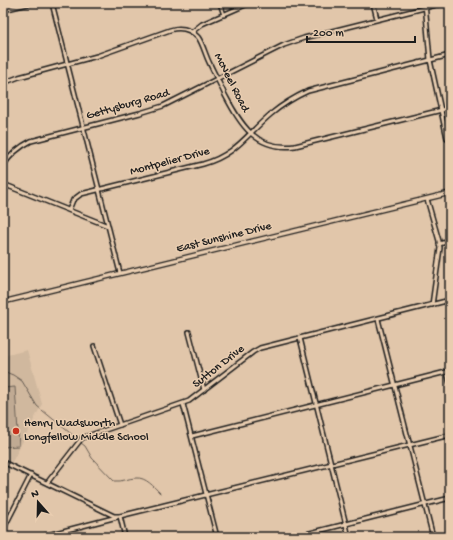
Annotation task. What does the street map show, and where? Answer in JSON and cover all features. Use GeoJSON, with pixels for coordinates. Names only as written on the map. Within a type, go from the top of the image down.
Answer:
{"type":"FeatureCollection","features":[{"type":"Feature","properties":{"kind":"street"},"geometry":{"type":"LineString","coordinates":[[3,10],[32,3]]}},
{"type":"Feature","properties":{"kind":"street"},"geometry":{"type":"LineString","coordinates":[[52,3],[120,273]]}},
{"type":"Feature","properties":{"kind":"street"},"geometry":{"type":"LineString","coordinates":[[220,3],[224,15]]}},
{"type":"Feature","properties":{"kind":"street"},"geometry":{"type":"LineString","coordinates":[[3,83],[19,76],[97,56],[170,30],[179,28],[192,32],[202,24],[250,3]]}},
{"type":"Feature","properties":{"kind":"street"},"geometry":{"type":"LineString","coordinates":[[373,3],[377,19]]}},
{"type":"Feature","properties":{"kind":"street"},"geometry":{"type":"LineString","coordinates":[[425,3],[430,60],[441,110],[448,138],[450,140]]}},
{"type":"Feature","properties":{"kind":"street","name":"Gettysburg Road"},"geometry":{"type":"LineString","coordinates":[[3,166],[17,149],[31,141],[152,110],[178,99],[284,45],[304,38],[444,3]]}},
{"type":"Feature","properties":{"kind":"street","name":"McNeel Road"},"geometry":{"type":"LineString","coordinates":[[192,32],[200,41],[208,61],[236,115],[243,125],[251,134],[260,140],[272,144],[295,146],[450,108]]}},
{"type":"Feature","properties":{"kind":"street","name":"Montpelier Drive"},"geometry":{"type":"LineString","coordinates":[[69,210],[73,200],[78,196],[210,162],[231,152],[272,113],[287,102],[308,91],[450,55]]}},
{"type":"Feature","properties":{"kind":"street"},"geometry":{"type":"LineString","coordinates":[[3,184],[108,226]]}},
{"type":"Feature","properties":{"kind":"street","name":"East Sunshine Drive"},"geometry":{"type":"LineString","coordinates":[[3,302],[450,193]]}},
{"type":"Feature","properties":{"kind":"street"},"geometry":{"type":"LineString","coordinates":[[427,199],[439,244],[432,305]]}},
{"type":"Feature","properties":{"kind":"street"},"geometry":{"type":"LineString","coordinates":[[439,244],[450,241]]}},
{"type":"Feature","properties":{"kind":"street","name":"Sutton Drive"},"geometry":{"type":"LineString","coordinates":[[47,483],[82,438],[189,401],[256,350],[450,300]]}},
{"type":"Feature","properties":{"kind":"street"},"geometry":{"type":"LineString","coordinates":[[378,319],[433,537]]}},
{"type":"Feature","properties":{"kind":"street"},"geometry":{"type":"LineString","coordinates":[[189,332],[204,390]]}},
{"type":"Feature","properties":{"kind":"street"},"geometry":{"type":"LineString","coordinates":[[300,338],[349,537]]}},
{"type":"Feature","properties":{"kind":"street"},"geometry":{"type":"LineString","coordinates":[[94,346],[120,425]]}},
{"type":"Feature","properties":{"kind":"street"},"geometry":{"type":"LineString","coordinates":[[192,436],[448,372],[450,384]]}},
{"type":"Feature","properties":{"kind":"street"},"geometry":{"type":"LineString","coordinates":[[183,404],[217,537]]}},
{"type":"Feature","properties":{"kind":"street"},"geometry":{"type":"LineString","coordinates":[[40,537],[450,435]]}},
{"type":"Feature","properties":{"kind":"street"},"geometry":{"type":"LineString","coordinates":[[3,462],[114,516],[120,516]]}},
{"type":"Feature","properties":{"kind":"street"},"geometry":{"type":"LineString","coordinates":[[3,530],[31,475]]}},
{"type":"Feature","properties":{"kind":"street"},"geometry":{"type":"LineString","coordinates":[[294,537],[450,498]]}},
{"type":"Feature","properties":{"kind":"street"},"geometry":{"type":"LineString","coordinates":[[120,516],[125,537]]}},
{"type":"Feature","properties":{"kind":"shaded area","name":"Henry Wadsworth Longfellow Middle School"},"geometry":{"type":"Polygon","coordinates":[[[27,350],[42,404],[12,462],[3,458],[3,356],[27,350]]]}},
{"type":"Feature","properties":{"kind":"shaded area"},"geometry":{"type":"Polygon","coordinates":[[[15,387],[19,446],[3,447],[3,388],[15,387]]]}},
{"type":"Feature","properties":{"kind":"waterway"},"geometry":{"type":"LineString","coordinates":[[3,371],[22,381],[37,406],[75,437]]}},
{"type":"Feature","properties":{"kind":"waterway"},"geometry":{"type":"LineString","coordinates":[[81,443],[85,446],[92,458],[114,481],[140,478],[150,483],[160,493]]}},
{"type":"Feature","properties":{"kind":"place","name":"Henry Wadsworth Longfellow Middle School"},"geometry":{"type":"Point","coordinates":[16,431]}}]}
